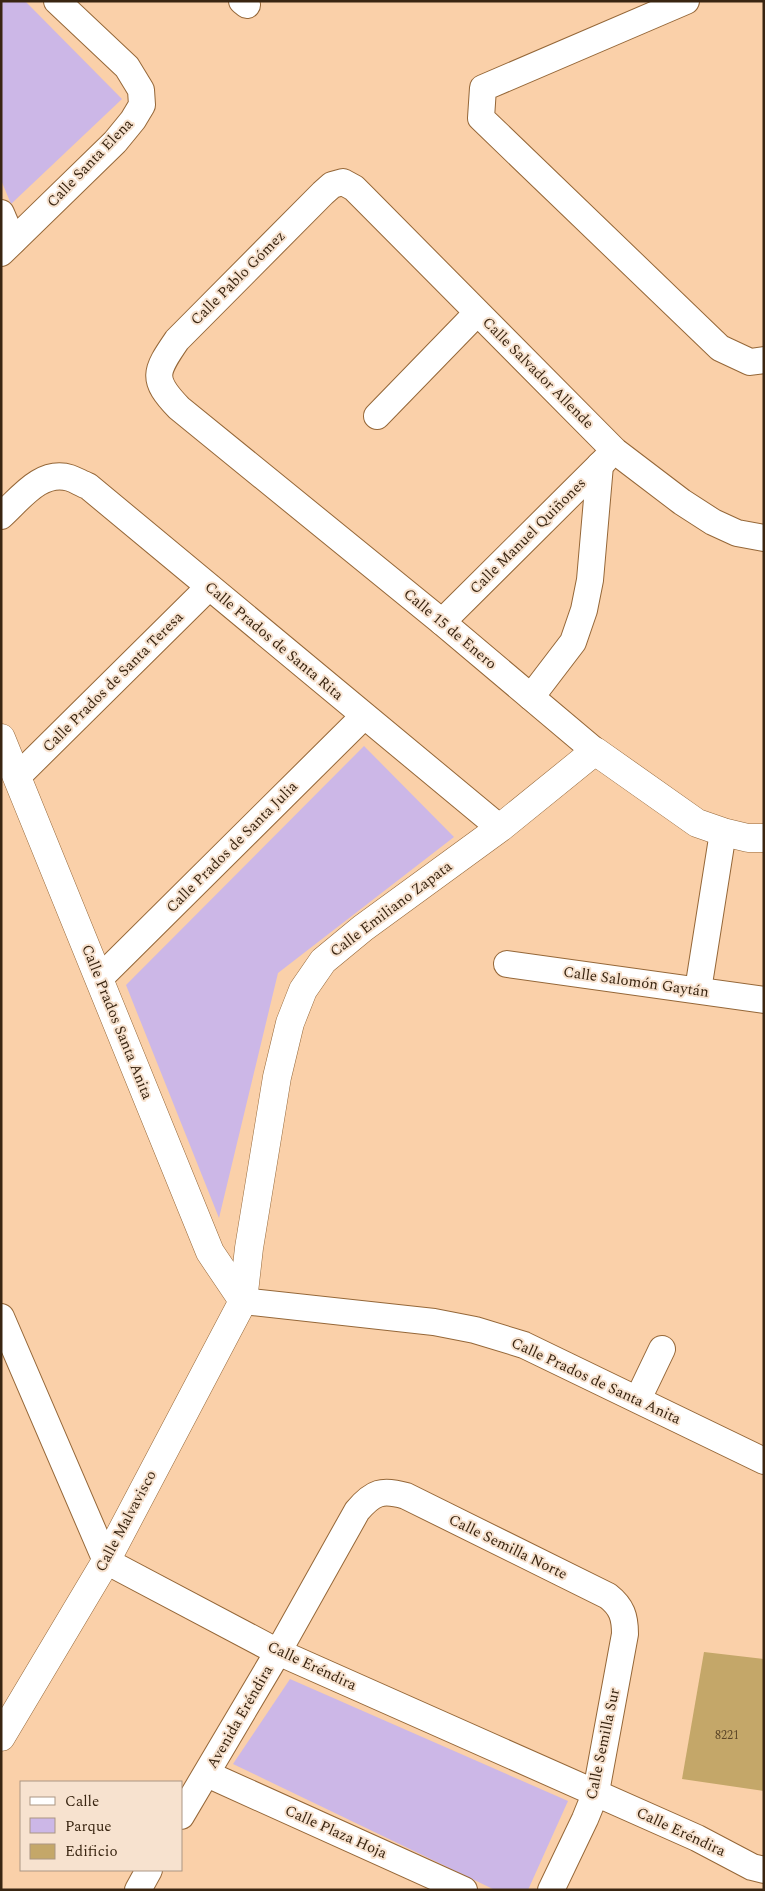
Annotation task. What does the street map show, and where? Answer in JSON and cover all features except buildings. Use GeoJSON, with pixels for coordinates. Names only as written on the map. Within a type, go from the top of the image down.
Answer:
{"type":"FeatureCollection","features":[{"type":"Feature","properties":{"kind":"street","name":"Calle Santa Elena"},"geometry":{"type":"LineString","coordinates":[[7,247],[115,142],[133,120],[142,105],[142,90],[127,67],[57,1]]}},
{"type":"Feature","properties":{"kind":"street"},"geometry":{"type":"LineString","coordinates":[[686,1],[483,88],[481,118],[720,348],[750,362],[764,360]]}},
{"type":"Feature","properties":{"kind":"street","name":"Calle Salvador Allende"},"geometry":{"type":"LineString","coordinates":[[332,185],[343,182],[354,188],[477,313],[607,458],[713,522],[737,533],[764,538]]}},
{"type":"Feature","properties":{"kind":"street","name":"Calle Pablo Gómez"},"geometry":{"type":"LineString","coordinates":[[158,381],[161,365],[177,340],[332,185]]}},
{"type":"Feature","properties":{"kind":"street"},"geometry":{"type":"LineString","coordinates":[[1,213],[7,247]]}},
{"type":"Feature","properties":{"kind":"street"},"geometry":{"type":"LineString","coordinates":[[377,416],[477,313]]}},
{"type":"Feature","properties":{"kind":"street","name":"Calle 15 de Enero"},"geometry":{"type":"LineString","coordinates":[[158,381],[179,408],[442,622],[595,751],[697,823],[748,838],[764,838]]}},
{"type":"Feature","properties":{"kind":"street"},"geometry":{"type":"LineString","coordinates":[[531,697],[573,642],[584,610],[607,458]]}},
{"type":"Feature","properties":{"kind":"street","name":"Calle Manuel Quiñones"},"geometry":{"type":"LineString","coordinates":[[442,622],[607,458]]}},
{"type":"Feature","properties":{"kind":"street","name":"Calle Prados de Santa Rita"},"geometry":{"type":"LineString","coordinates":[[1,516],[38,482],[54,477],[69,478],[88,486],[500,828]]}},
{"type":"Feature","properties":{"kind":"street","name":"Calle Prados de Santa Teresa"},"geometry":{"type":"LineString","coordinates":[[17,777],[209,587]]}},
{"type":"Feature","properties":{"kind":"street","name":"Calle Prados de Santa Julia"},"geometry":{"type":"LineString","coordinates":[[99,978],[364,716]]}},
{"type":"Feature","properties":{"kind":"street","name":"Calle Prados Santa Anita"},"geometry":{"type":"LineString","coordinates":[[1,738],[210,1252],[242,1301]]}},
{"type":"Feature","properties":{"kind":"street","name":"Calle Emiliano Zapata"},"geometry":{"type":"LineString","coordinates":[[242,1301],[277,1077],[290,1022],[302,990],[322,961],[363,928],[500,828],[595,751]]}},
{"type":"Feature","properties":{"kind":"street"},"geometry":{"type":"LineString","coordinates":[[698,990],[723,832]]}},
{"type":"Feature","properties":{"kind":"street","name":"Calle Salomón Gaytán"},"geometry":{"type":"LineString","coordinates":[[507,964],[764,1000]]}},
{"type":"Feature","properties":{"kind":"street","name":"Calle Prados de Santa Anita"},"geometry":{"type":"LineString","coordinates":[[242,1301],[434,1322],[475,1330],[524,1345],[764,1461]]}},
{"type":"Feature","properties":{"kind":"street","name":"Calle Malvavisco"},"geometry":{"type":"LineString","coordinates":[[1,1737],[106,1561],[242,1301]]}},
{"type":"Feature","properties":{"kind":"street"},"geometry":{"type":"LineString","coordinates":[[1,1317],[106,1561]]}},
{"type":"Feature","properties":{"kind":"street"},"geometry":{"type":"LineString","coordinates":[[638,1399],[662,1349]]}},
{"type":"Feature","properties":{"kind":"street","name":"Calle Semilla Norte"},"geometry":{"type":"LineString","coordinates":[[379,1493],[392,1492],[406,1496],[608,1596],[622,1610],[625,1619]]}},
{"type":"Feature","properties":{"kind":"street","name":"Avenida Eréndira"},"geometry":{"type":"LineString","coordinates":[[182,1814],[278,1652],[356,1511],[367,1498],[379,1493]]}},
{"type":"Feature","properties":{"kind":"street","name":"Calle Eréndira"},"geometry":{"type":"LineString","coordinates":[[106,1561],[278,1652],[596,1792],[697,1838],[752,1867],[764,1870]]}},
{"type":"Feature","properties":{"kind":"street","name":"Calle Semilla Sur"},"geometry":{"type":"LineString","coordinates":[[551,1890],[596,1792],[625,1634],[625,1619]]}},
{"type":"Feature","properties":{"kind":"street","name":"Calle Plaza Hoja"},"geometry":{"type":"LineString","coordinates":[[207,1774],[464,1890]]}},
{"type":"Feature","properties":{"kind":"street"},"geometry":{"type":"LineString","coordinates":[[138,1890],[148,1871]]}},
{"type":"Feature","properties":{"kind":"green space"},"geometry":{"type":"Polygon","coordinates":[[[1,1],[25,1],[122,99],[11,204],[1,180],[1,1]]]}},
{"type":"Feature","properties":{"kind":"green space"},"geometry":{"type":"Polygon","coordinates":[[[364,746],[454,837],[278,973],[219,1218],[126,985],[364,746]]]}},
{"type":"Feature","properties":{"kind":"green space"},"geometry":{"type":"Polygon","coordinates":[[[290,1679],[568,1801],[528,1890],[495,1890],[233,1764],[290,1679]]]}}]}
